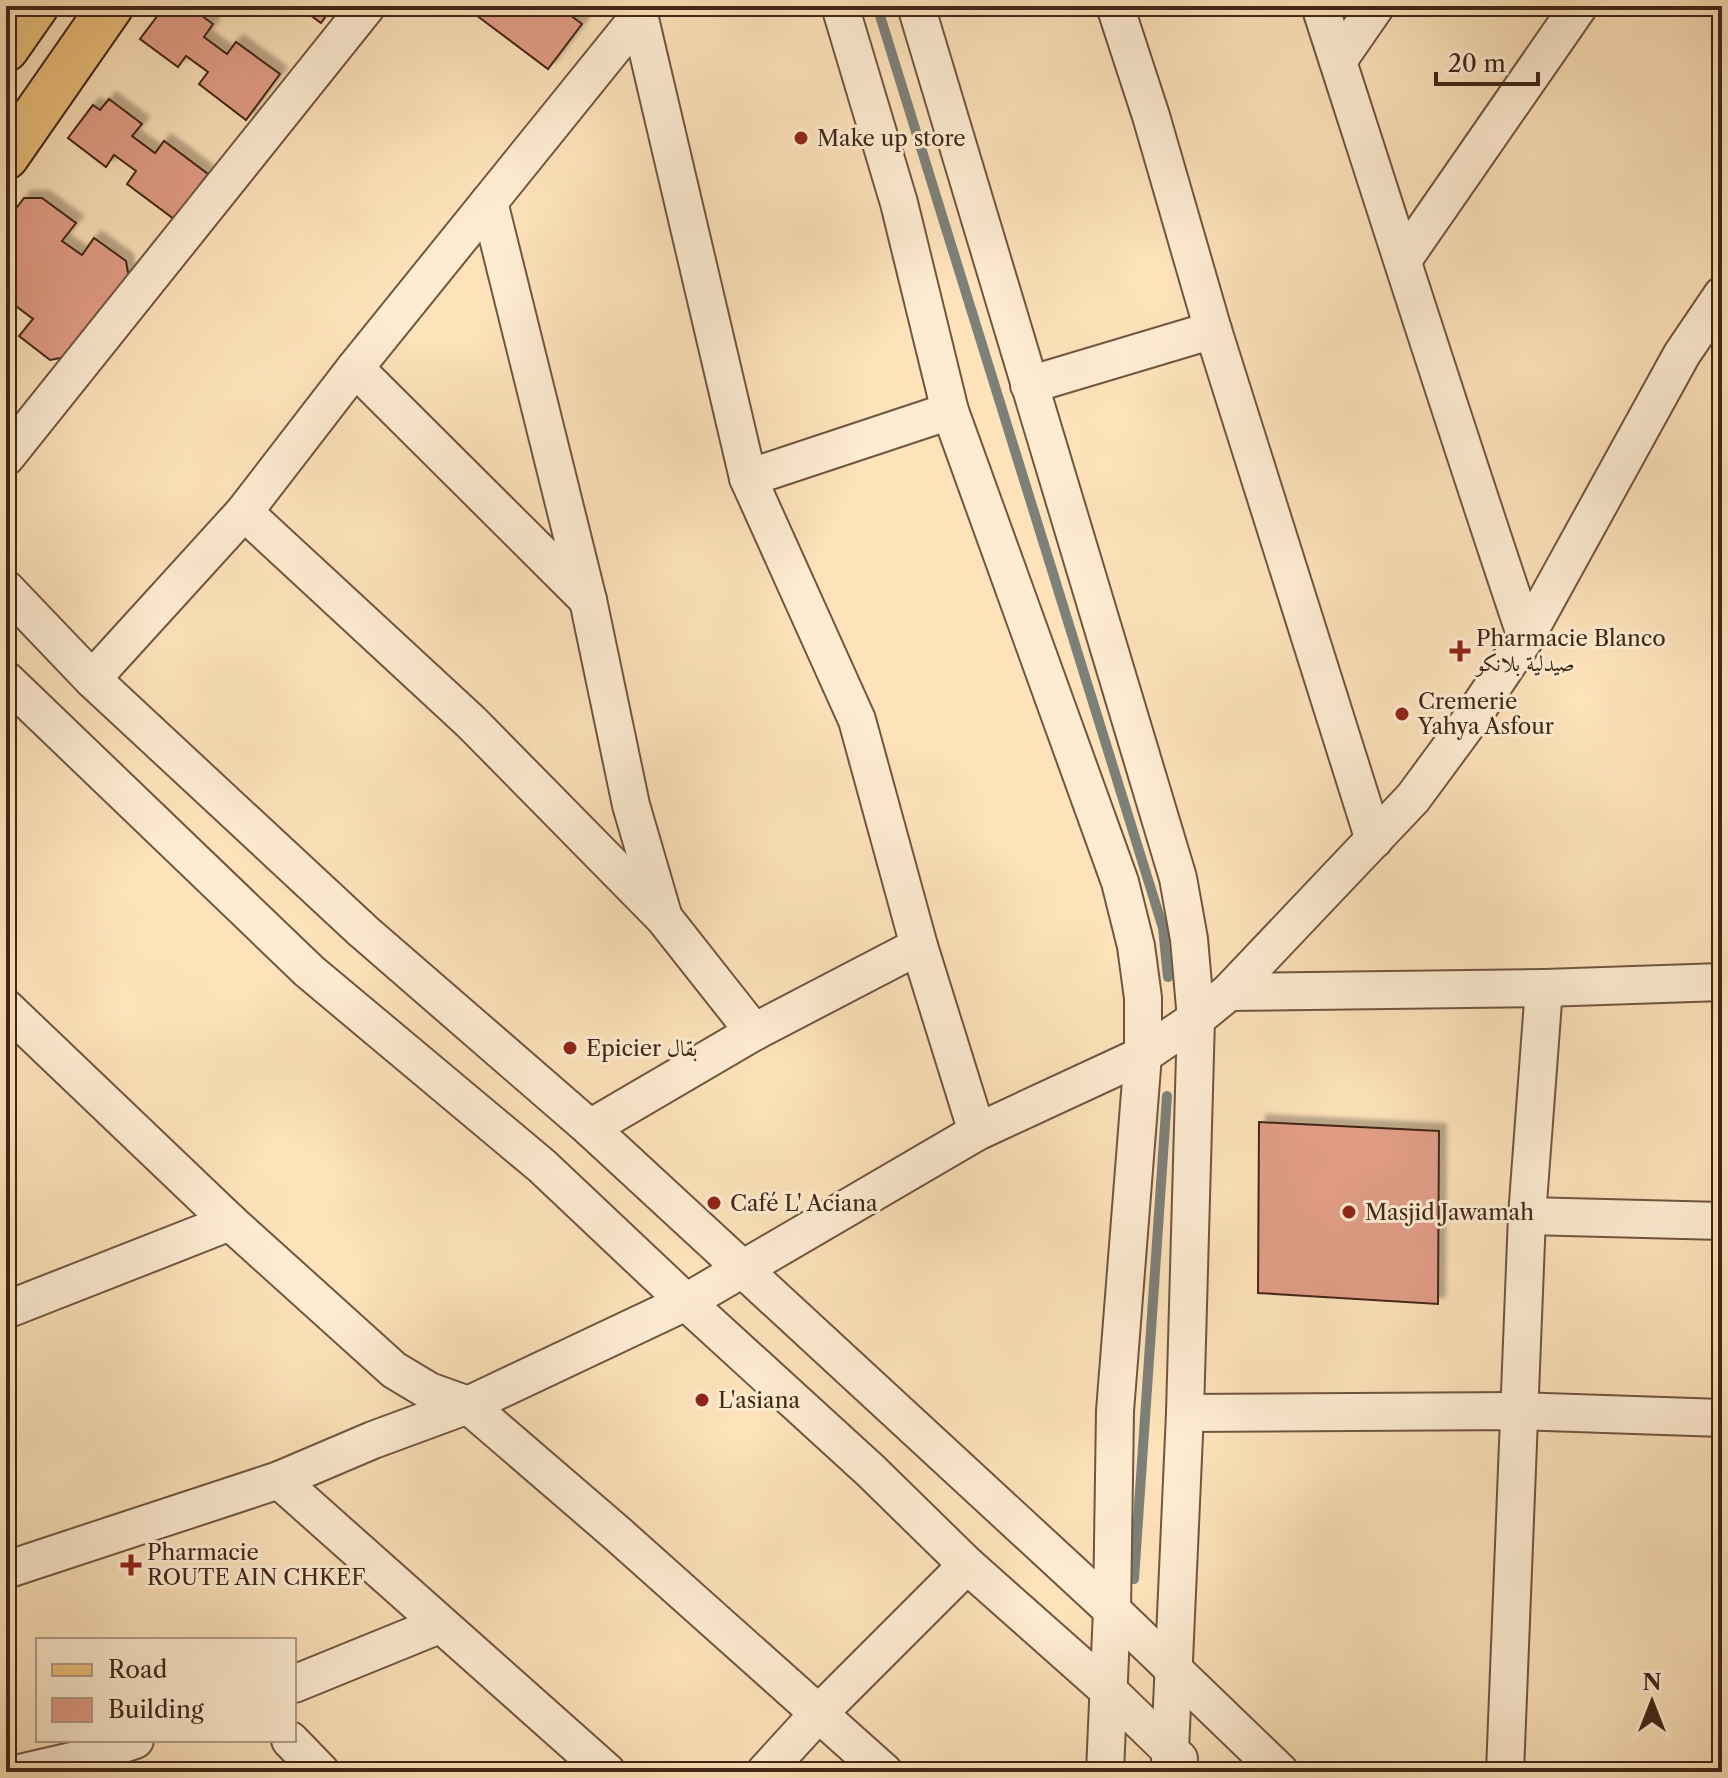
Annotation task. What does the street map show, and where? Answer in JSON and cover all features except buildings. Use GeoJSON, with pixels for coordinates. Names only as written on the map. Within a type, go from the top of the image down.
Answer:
{"type":"FeatureCollection","features":[{"type":"Feature","properties":{"kind":"main road"},"geometry":{"type":"LineString","coordinates":[[6,157],[111,6]]}},
{"type":"Feature","properties":{"kind":"street"},"geometry":{"type":"LineString","coordinates":[[6,457],[367,6]]}},
{"type":"Feature","properties":{"kind":"street"},"geometry":{"type":"LineString","coordinates":[[840,6],[899,203],[950,411],[1120,882],[1136,946],[1143,998],[1143,1055],[1115,1411],[1112,1610],[1105,1772]]}},
{"type":"Feature","properties":{"kind":"street"},"geometry":{"type":"LineString","coordinates":[[916,6],[1178,878],[1189,939],[1196,1019],[1174,1669],[1177,1765]]}},
{"type":"Feature","properties":{"kind":"street"},"geometry":{"type":"LineString","coordinates":[[1115,6],[1151,116],[1213,330],[1374,840]]}},
{"type":"Feature","properties":{"kind":"street"},"geometry":{"type":"LineString","coordinates":[[1320,6],[1458,437],[1526,637]]}},
{"type":"Feature","properties":{"kind":"street"},"geometry":{"type":"LineString","coordinates":[[1338,61],[1376,6]]}},
{"type":"Feature","properties":{"kind":"street"},"geometry":{"type":"LineString","coordinates":[[1403,260],[1579,6]]}},
{"type":"Feature","properties":{"kind":"street"},"geometry":{"type":"LineString","coordinates":[[92,679],[244,512],[638,10]]}},
{"type":"Feature","properties":{"kind":"street"},"geometry":{"type":"LineString","coordinates":[[638,10],[748,478],[857,720],[919,946],[977,1132]]}},
{"type":"Feature","properties":{"kind":"street"},"geometry":{"type":"LineString","coordinates":[[489,202],[588,600],[631,805],[664,918]]}},
{"type":"Feature","properties":{"kind":"street"},"geometry":{"type":"LineString","coordinates":[[6,1570],[279,1480],[373,1440],[468,1405],[686,1302],[977,1132],[1143,1055],[1196,1019],[1229,992],[1413,798],[1526,637],[1682,354],[1722,295]]}},
{"type":"Feature","properties":{"kind":"street"},"geometry":{"type":"LineString","coordinates":[[1029,385],[1213,330]]}},
{"type":"Feature","properties":{"kind":"street"},"geometry":{"type":"LineString","coordinates":[[355,368],[588,600]]}},
{"type":"Feature","properties":{"kind":"street"},"geometry":{"type":"LineString","coordinates":[[748,478],[950,411]]}},
{"type":"Feature","properties":{"kind":"street"},"geometry":{"type":"LineString","coordinates":[[244,512],[471,722],[664,918],[754,1032]]}},
{"type":"Feature","properties":{"kind":"street"},"geometry":{"type":"LineString","coordinates":[[6,589],[92,679],[363,931],[590,1128],[1112,1610],[1280,1772]]}},
{"type":"Feature","properties":{"kind":"street"},"geometry":{"type":"LineString","coordinates":[[6,680],[309,971],[542,1166],[871,1471],[967,1565],[1109,1691],[1177,1765]]}},
{"type":"Feature","properties":{"kind":"street"},"geometry":{"type":"LineString","coordinates":[[590,1128],[754,1032],[919,946]]}},
{"type":"Feature","properties":{"kind":"street"},"geometry":{"type":"LineString","coordinates":[[1229,992],[1722,982]]}},
{"type":"Feature","properties":{"kind":"street"},"geometry":{"type":"LineString","coordinates":[[1505,1772],[1527,1216],[1544,988]]}},
{"type":"Feature","properties":{"kind":"street"},"geometry":{"type":"LineString","coordinates":[[6,1008],[230,1222],[394,1370],[429,1391],[468,1405],[884,1772]]}},
{"type":"Feature","properties":{"kind":"street"},"geometry":{"type":"LineString","coordinates":[[1527,1216],[1722,1221]]}},
{"type":"Feature","properties":{"kind":"street"},"geometry":{"type":"LineString","coordinates":[[6,1310],[230,1222]]}},
{"type":"Feature","properties":{"kind":"street"},"geometry":{"type":"LineString","coordinates":[[1185,1413],[1519,1411],[1722,1418]]}},
{"type":"Feature","properties":{"kind":"street"},"geometry":{"type":"LineString","coordinates":[[279,1480],[607,1772]]}},
{"type":"Feature","properties":{"kind":"street"},"geometry":{"type":"LineString","coordinates":[[765,1772],[818,1714],[967,1565]]}},
{"type":"Feature","properties":{"kind":"street"},"geometry":{"type":"LineString","coordinates":[[296,1683],[439,1625]]}},
{"type":"Feature","properties":{"kind":"street"},"geometry":{"type":"LineString","coordinates":[[24,1772],[78,1766],[131,1742]]}},
{"type":"Feature","properties":{"kind":"street"},"geometry":{"type":"LineString","coordinates":[[292,1742],[321,1772]]}},
{"type":"Feature","properties":{"kind":"waterway"},"geometry":{"type":"LineString","coordinates":[[877,6],[1163,928],[1168,977]]}},
{"type":"Feature","properties":{"kind":"waterway"},"geometry":{"type":"LineString","coordinates":[[1134,1579],[1167,1096]]}},
{"type":"Feature","properties":{"kind":"place","name":"Make up store"},"geometry":{"type":"Point","coordinates":[801,138]}},
{"type":"Feature","properties":{"kind":"place","name":"Pharmacie Blanco صيدلية بلانكو"},"geometry":{"type":"Point","coordinates":[1460,651]}},
{"type":"Feature","properties":{"kind":"place","name":"Cremerie Yahya Asfour"},"geometry":{"type":"Point","coordinates":[1402,714]}},
{"type":"Feature","properties":{"kind":"place","name":"Epicier بقال"},"geometry":{"type":"Point","coordinates":[570,1048]}},
{"type":"Feature","properties":{"kind":"place","name":"Café L' Aciana"},"geometry":{"type":"Point","coordinates":[714,1203]}},
{"type":"Feature","properties":{"kind":"place","name":"Masjid Jawamah"},"geometry":{"type":"Point","coordinates":[1349,1212]}},
{"type":"Feature","properties":{"kind":"place","name":"L'asiana"},"geometry":{"type":"Point","coordinates":[702,1400]}},
{"type":"Feature","properties":{"kind":"place","name":"Pharmacie ROUTE AIN CHKEF"},"geometry":{"type":"Point","coordinates":[131,1565]}}]}
